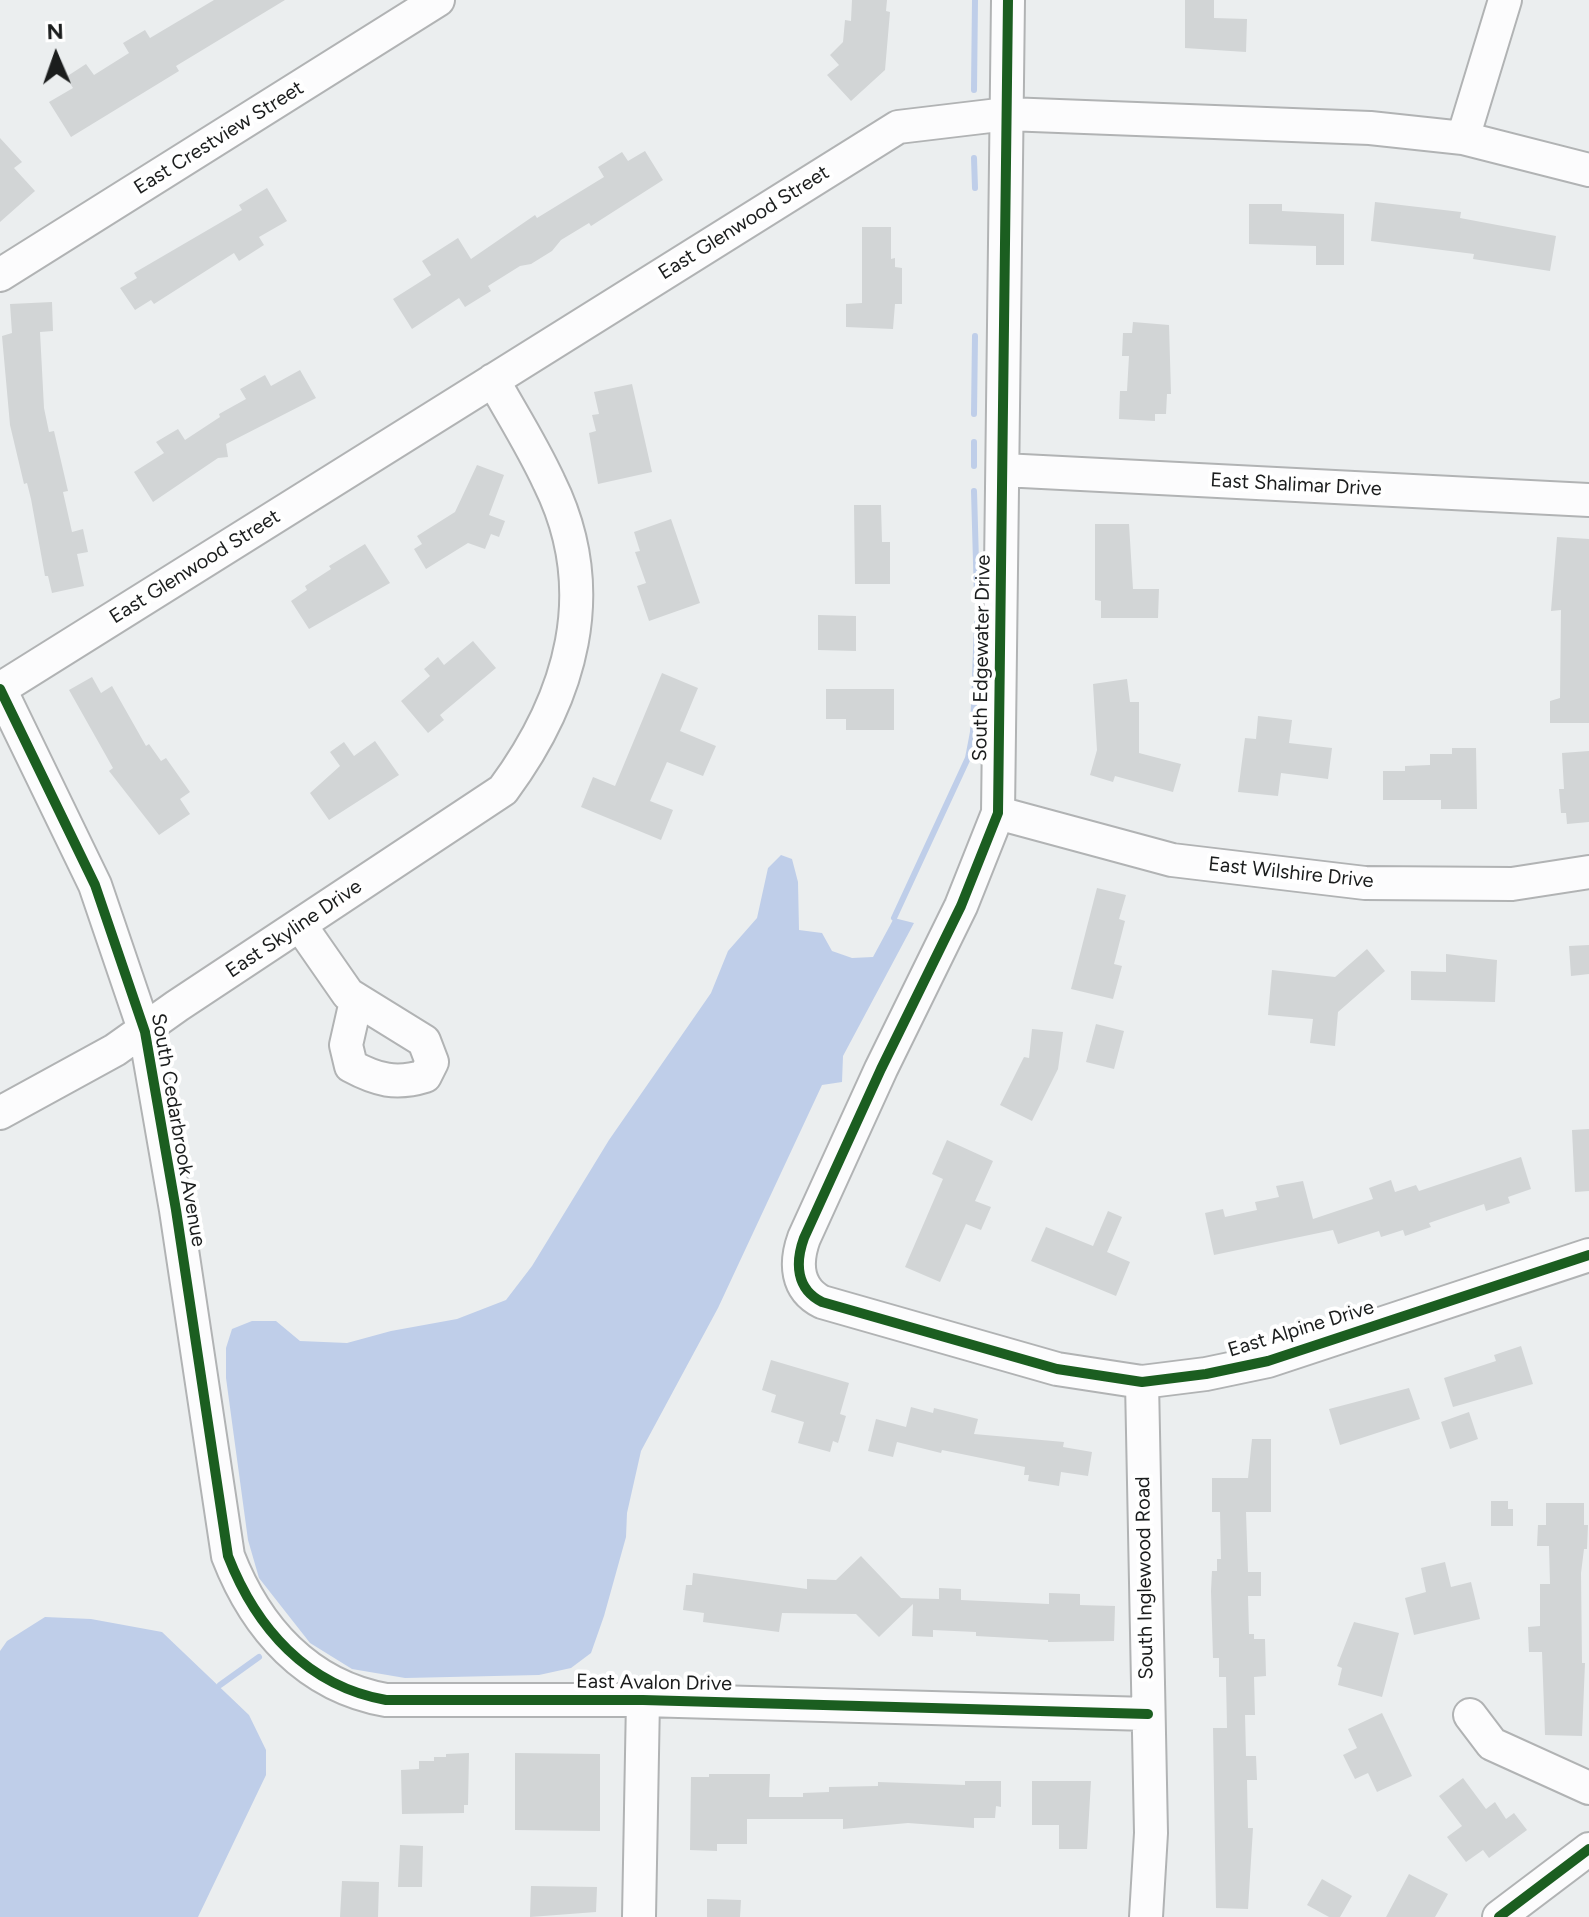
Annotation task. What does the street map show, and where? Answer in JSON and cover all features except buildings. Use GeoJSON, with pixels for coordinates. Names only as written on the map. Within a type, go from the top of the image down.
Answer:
{"type":"FeatureCollection","features":[{"type":"Feature","properties":{"kind":"street","name":"East Crestview Street"},"geometry":{"type":"LineString","coordinates":[[0,275],[438,0]]}},
{"type":"Feature","properties":{"kind":"street","name":"South Edgewater Drive"},"geometry":{"type":"LineString","coordinates":[[799,1274],[804,1238],[881,1069],[961,906],[998,813],[1008,0]]}},
{"type":"Feature","properties":{"kind":"street"},"geometry":{"type":"LineString","coordinates":[[1463,138],[1505,0]]}},
{"type":"Feature","properties":{"kind":"street","name":"East Glenwood Street"},"geometry":{"type":"LineString","coordinates":[[0,689],[898,127],[1007,114],[1370,128],[1463,138],[1589,170]]}},
{"type":"Feature","properties":{"kind":"street","name":"East Skyline Drive"},"geometry":{"type":"LineString","coordinates":[[0,1113],[145,1032],[177,1006],[503,790],[534,748],[554,708],[574,630],[578,581],[551,484],[493,380]]}},
{"type":"Feature","properties":{"kind":"street","name":"East Shalimar Drive"},"geometry":{"type":"LineString","coordinates":[[1003,470],[1589,500]]}},
{"type":"Feature","properties":{"kind":"street","name":"South Cedarbrook Avenue"},"geometry":{"type":"LineString","coordinates":[[0,689],[95,885],[145,1032],[176,1210],[228,1556]]}},
{"type":"Feature","properties":{"kind":"street","name":"East Wilshire Drive"},"geometry":{"type":"LineString","coordinates":[[998,813],[1172,860],[1365,883],[1512,884],[1589,872]]}},
{"type":"Feature","properties":{"kind":"street"},"geometry":{"type":"LineString","coordinates":[[300,925],[356,1001]]}},
{"type":"Feature","properties":{"kind":"street","name":"East Alpine Drive"},"geometry":{"type":"LineString","coordinates":[[799,1274],[808,1292],[822,1302],[1057,1369],[1142,1382],[1206,1374],[1268,1361],[1589,1255]]}},
{"type":"Feature","properties":{"kind":"street","name":"South Inglewood Road"},"geometry":{"type":"LineString","coordinates":[[1142,1382],[1151,1833],[1146,1917]]}},
{"type":"Feature","properties":{"kind":"street","name":"East Avalon Drive"},"geometry":{"type":"LineString","coordinates":[[228,1556],[257,1616],[284,1648],[316,1675],[350,1691],[404,1701],[643,1700],[1148,1714]]}},
{"type":"Feature","properties":{"kind":"street"},"geometry":{"type":"LineString","coordinates":[[639,1917],[643,1700]]}},
{"type":"Feature","properties":{"kind":"street"},"geometry":{"type":"LineString","coordinates":[[1470,1715],[1492,1744],[1589,1788]]}},
{"type":"Feature","properties":{"kind":"street"},"geometry":{"type":"LineString","coordinates":[[1499,1917],[1589,1849]]}},
{"type":"Feature","properties":{"kind":"water"},"geometry":{"type":"Polygon","coordinates":[[[781,855],[792,859],[798,882],[799,930],[822,933],[832,951],[852,958],[873,957],[894,918],[914,923],[843,1056],[842,1082],[822,1085],[718,1308],[641,1451],[627,1513],[626,1537],[591,1653],[571,1668],[539,1675],[405,1678],[352,1669],[310,1643],[259,1578],[248,1540],[226,1378],[226,1348],[232,1329],[252,1321],[276,1321],[300,1341],[347,1343],[457,1319],[506,1300],[532,1266],[609,1140],[711,993],[728,951],[757,918],[768,868],[781,855]]]}},
{"type":"Feature","properties":{"kind":"water"},"geometry":{"type":"Polygon","coordinates":[[[45,1617],[91,1619],[162,1632],[249,1715],[266,1750],[266,1775],[198,1917],[0,1917],[0,1651],[7,1641],[45,1617]]]}},
{"type":"Feature","properties":{"kind":"waterway"},"geometry":{"type":"LineString","coordinates":[[974,90],[975,0]]}},
{"type":"Feature","properties":{"kind":"waterway"},"geometry":{"type":"LineString","coordinates":[[974,158],[975,188]]}},
{"type":"Feature","properties":{"kind":"waterway"},"geometry":{"type":"LineString","coordinates":[[974,414],[975,336]]}},
{"type":"Feature","properties":{"kind":"waterway"},"geometry":{"type":"LineString","coordinates":[[974,442],[974,466]]}},
{"type":"Feature","properties":{"kind":"waterway"},"geometry":{"type":"LineString","coordinates":[[974,491],[977,598]]}},
{"type":"Feature","properties":{"kind":"waterway"},"geometry":{"type":"LineString","coordinates":[[894,918],[968,758],[973,732],[977,623]]}},
{"type":"Feature","properties":{"kind":"waterway"},"geometry":{"type":"LineString","coordinates":[[220,1685],[259,1657]]}},
{"type":"Feature","properties":{"kind":"cycle path"},"geometry":{"type":"LineString","coordinates":[[1008,0],[998,813],[961,906],[881,1069],[804,1238],[799,1257],[803,1283],[813,1297],[822,1302],[1057,1369],[1142,1382],[1206,1374],[1268,1361],[1589,1255]]}},
{"type":"Feature","properties":{"kind":"cycle path"},"geometry":{"type":"LineString","coordinates":[[0,689],[95,885],[145,1032],[176,1210],[228,1556],[253,1607],[288,1650],[332,1682],[386,1700],[643,1700],[1148,1714]]}},
{"type":"Feature","properties":{"kind":"cycle path"},"geometry":{"type":"LineString","coordinates":[[1499,1917],[1589,1849]]}}]}
